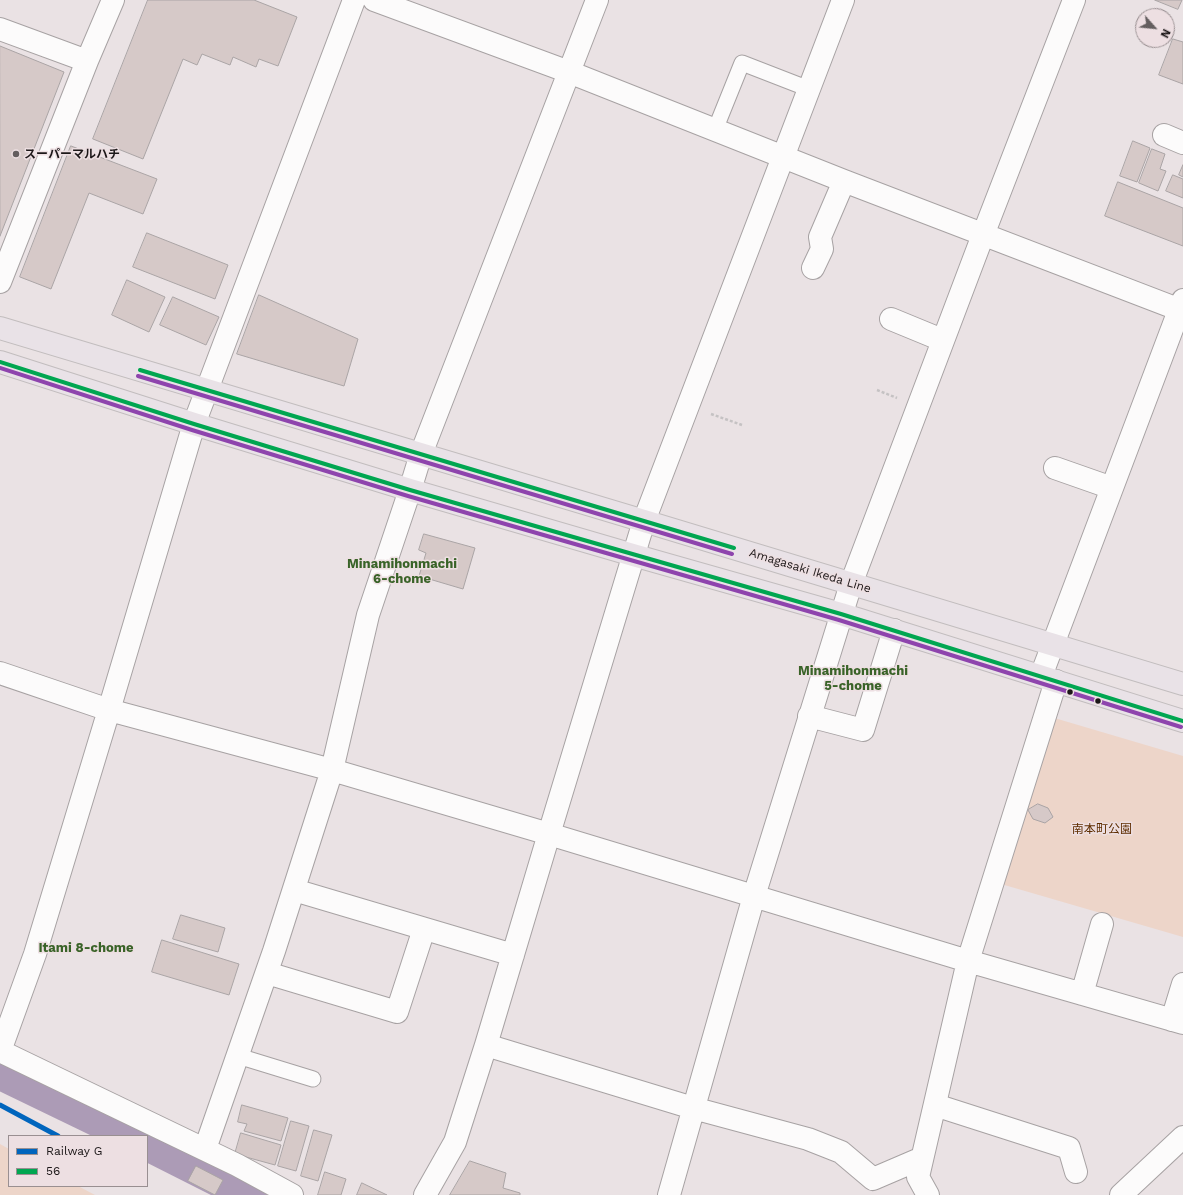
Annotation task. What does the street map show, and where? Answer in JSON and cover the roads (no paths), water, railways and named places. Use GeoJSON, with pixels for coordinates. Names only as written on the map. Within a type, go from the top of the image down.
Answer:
{"type":"FeatureCollection","features":[{"type":"Feature","properties":{"kind":"main road","name":"Amagasaki Ikeda Line"},"geometry":{"type":"LineString","coordinates":[[0,328],[1183,684]]}},
{"type":"Feature","properties":{"kind":"main road"},"geometry":{"type":"LineString","coordinates":[[0,362],[194,424],[410,490],[841,614],[1183,721]]}},
{"type":"Feature","properties":{"kind":"street"},"geometry":{"type":"LineString","coordinates":[[0,282],[87,61],[113,0]]}},
{"type":"Feature","properties":{"kind":"street"},"geometry":{"type":"LineString","coordinates":[[292,1195],[205,1149],[0,1051],[35,954],[194,424],[354,0]]}},
{"type":"Feature","properties":{"kind":"street"},"geometry":{"type":"LineString","coordinates":[[374,0],[569,72],[983,235],[1182,307],[1052,644],[1048,678],[968,961],[922,1158],[918,1177],[928,1195]]}},
{"type":"Feature","properties":{"kind":"street"},"geometry":{"type":"LineString","coordinates":[[205,1149],[267,972],[332,770],[368,615],[421,454],[597,0]]}},
{"type":"Feature","properties":{"kind":"street"},"geometry":{"type":"LineString","coordinates":[[425,1195],[456,1142],[644,521],[843,0]]}},
{"type":"Feature","properties":{"kind":"street"},"geometry":{"type":"LineString","coordinates":[[669,1195],[754,896],[851,584],[942,340],[1074,0]]}},
{"type":"Feature","properties":{"kind":"street"},"geometry":{"type":"LineString","coordinates":[[0,29],[87,61]]}},
{"type":"Feature","properties":{"kind":"street"},"geometry":{"type":"LineString","coordinates":[[813,268],[822,249],[820,237],[844,181]]}},
{"type":"Feature","properties":{"kind":"street"},"geometry":{"type":"LineString","coordinates":[[891,319],[942,340]]}},
{"type":"Feature","properties":{"kind":"street"},"geometry":{"type":"LineString","coordinates":[[1055,468],[1112,488]]}},
{"type":"Feature","properties":{"kind":"street"},"geometry":{"type":"LineString","coordinates":[[810,716],[863,730],[894,630]]}},
{"type":"Feature","properties":{"kind":"street"},"geometry":{"type":"LineString","coordinates":[[0,674],[109,710],[332,770],[968,961],[1178,1022],[1183,984]]}},
{"type":"Feature","properties":{"kind":"street"},"geometry":{"type":"LineString","coordinates":[[294,890],[513,955]]}},
{"type":"Feature","properties":{"kind":"street"},"geometry":{"type":"LineString","coordinates":[[1082,994],[1102,924]]}},
{"type":"Feature","properties":{"kind":"street"},"geometry":{"type":"LineString","coordinates":[[267,972],[397,1012],[424,929]]}},
{"type":"Feature","properties":{"kind":"street"},"geometry":{"type":"LineString","coordinates":[[486,1045],[693,1108],[808,1139],[841,1152],[873,1179],[922,1158]]}},
{"type":"Feature","properties":{"kind":"street"},"geometry":{"type":"LineString","coordinates":[[935,1105],[1069,1148],[1076,1172]]}},
{"type":"Feature","properties":{"kind":"street"},"geometry":{"type":"LineString","coordinates":[[1122,1195],[1183,1137]]}},
{"type":"Feature","properties":{"kind":"lane"},"geometry":{"type":"LineString","coordinates":[[716,130],[742,63],[809,89]]}},
{"type":"Feature","properties":{"kind":"lane"},"geometry":{"type":"LineString","coordinates":[[238,1056],[313,1079]]}},
{"type":"Feature","properties":{"kind":"waterway"},"geometry":{"type":"LineString","coordinates":[[0,1066],[143,1135]]}},
{"type":"Feature","properties":{"kind":"waterway"},"geometry":{"type":"LineString","coordinates":[[148,1138],[262,1195]]}},
{"type":"Feature","properties":{"kind":"rail line","name":"G"},"geometry":{"type":"LineString","coordinates":[[0,1105],[56,1135]]}},
{"type":"Feature","properties":{"kind":"place","name":"スーパーマルハチ"},"geometry":{"type":"Point","coordinates":[16,154]}},
{"type":"Feature","properties":{"kind":"district","name":"Minamihonmachi 6-chome"},"geometry":{"type":"Point","coordinates":[402,572]}},
{"type":"Feature","properties":{"kind":"district","name":"Minamihonmachi 5-chome"},"geometry":{"type":"Point","coordinates":[853,678]}},
{"type":"Feature","properties":{"kind":"district","name":"Itami 8-chome"},"geometry":{"type":"Point","coordinates":[86,948]}},
{"type":"Feature","properties":{"kind":"park label","name":"南本町公園"},"geometry":{"type":"Point","coordinates":[1102,829]}}]}
